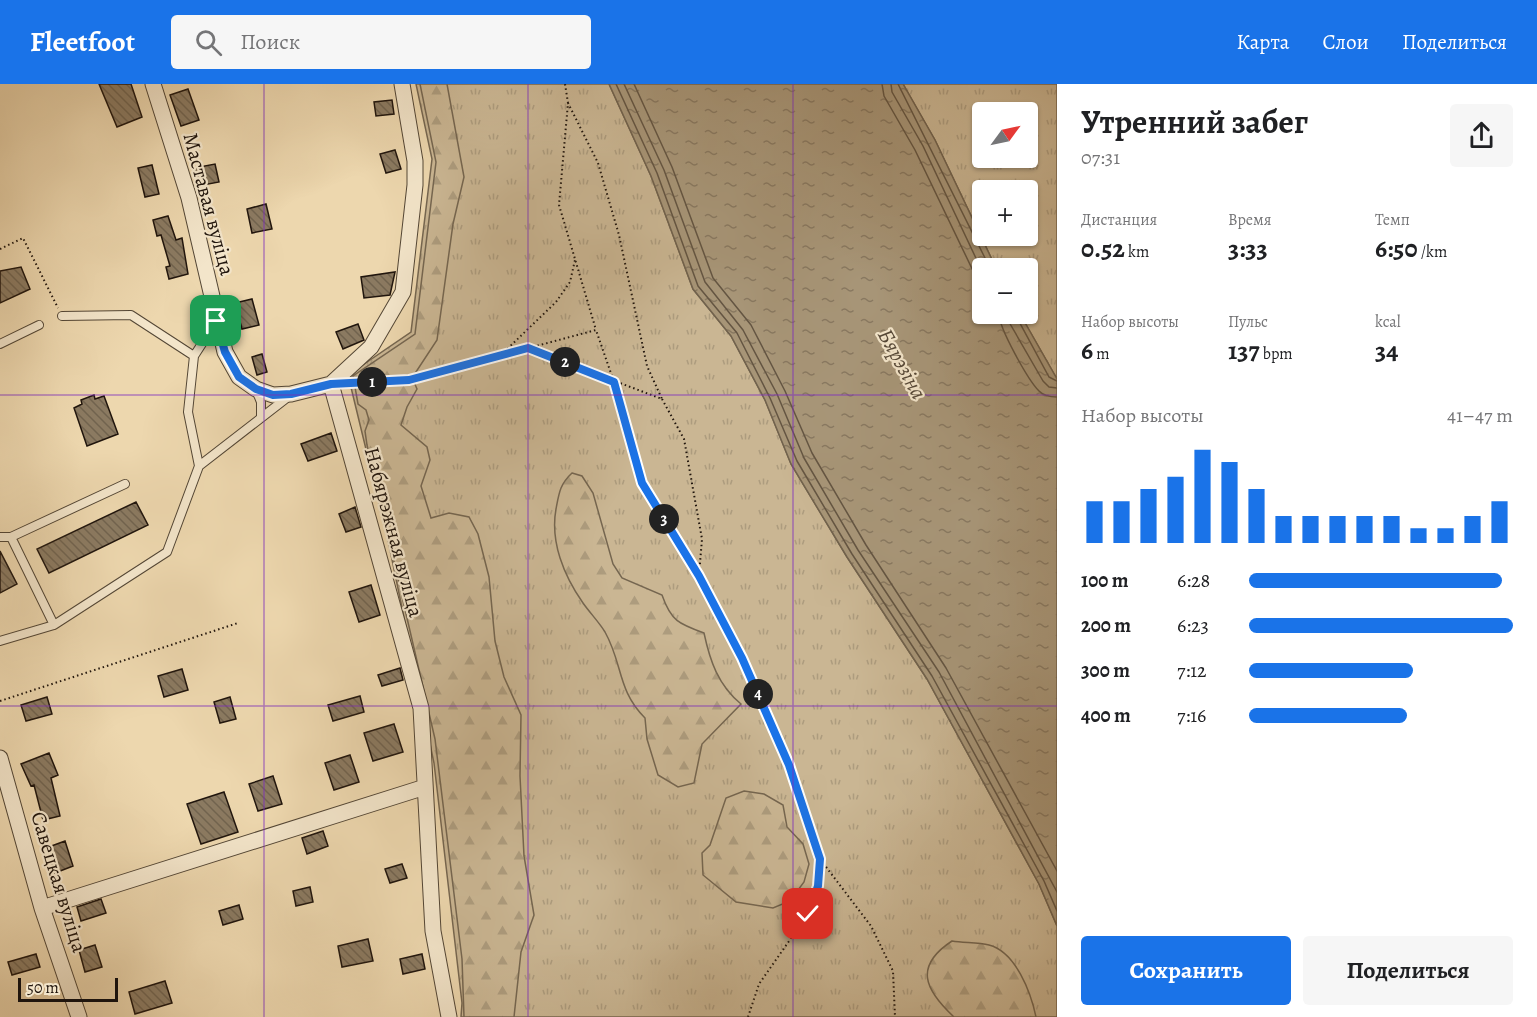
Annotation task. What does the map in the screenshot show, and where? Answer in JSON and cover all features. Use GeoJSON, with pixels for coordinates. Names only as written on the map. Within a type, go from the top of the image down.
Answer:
{"type":"FeatureCollection","features":[{"type":"Feature","properties":{"kind":"street","name":"Маставая вуліца"},"geometry":{"type":"LineString","coordinates":[[153,84],[189,198],[209,277],[216,321],[230,364],[239,377],[256,389]]}},
{"type":"Feature","properties":{"kind":"street"},"geometry":{"type":"LineString","coordinates":[[256,389],[273,395],[291,394],[331,384],[371,347],[403,292],[415,185],[415,161],[402,84]]}},
{"type":"Feature","properties":{"kind":"street","name":"Набярэжная вуліца"},"geometry":{"type":"LineString","coordinates":[[331,384],[421,708],[433,931],[449,1017]]}},
{"type":"Feature","properties":{"kind":"street","name":"Савецкая вуліца"},"geometry":{"type":"LineString","coordinates":[[0,758],[42,908],[80,1017]]}},
{"type":"Feature","properties":{"kind":"street"},"geometry":{"type":"LineString","coordinates":[[42,908],[425,787]]}},
{"type":"Feature","properties":{"kind":"lane"},"geometry":{"type":"LineString","coordinates":[[62,316],[131,315],[194,356]]}},
{"type":"Feature","properties":{"kind":"lane"},"geometry":{"type":"LineString","coordinates":[[199,466],[188,412],[194,356],[216,321]]}},
{"type":"Feature","properties":{"kind":"lane"},"geometry":{"type":"LineString","coordinates":[[0,344],[39,325]]}},
{"type":"Feature","properties":{"kind":"lane"},"geometry":{"type":"LineString","coordinates":[[256,389],[261,402],[261,418]]}},
{"type":"Feature","properties":{"kind":"lane"},"geometry":{"type":"LineString","coordinates":[[0,641],[54,625],[167,552],[199,466],[291,394]]}},
{"type":"Feature","properties":{"kind":"lane"},"geometry":{"type":"LineString","coordinates":[[0,537],[11,537],[125,484]]}},
{"type":"Feature","properties":{"kind":"lane"},"geometry":{"type":"LineString","coordinates":[[11,537],[54,625]]}},
{"type":"Feature","properties":{"kind":"path"},"geometry":{"type":"LineString","coordinates":[[566,84],[568,103],[559,205],[614,382],[642,483],[699,576],[742,658],[789,765],[820,859],[871,926],[893,970],[895,1017]]}},
{"type":"Feature","properties":{"kind":"path"},"geometry":{"type":"LineString","coordinates":[[568,103],[598,163],[619,235],[647,366],[684,439],[702,539],[699,576]]}},
{"type":"Feature","properties":{"kind":"path"},"geometry":{"type":"LineString","coordinates":[[0,249],[23,238],[62,316]]}},
{"type":"Feature","properties":{"kind":"path"},"geometry":{"type":"LineString","coordinates":[[500,355],[556,302],[570,282],[576,257]]}},
{"type":"Feature","properties":{"kind":"path"},"geometry":{"type":"LineString","coordinates":[[331,384],[409,380],[596,330]]}},
{"type":"Feature","properties":{"kind":"path"},"geometry":{"type":"LineString","coordinates":[[528,348],[662,399]]}},
{"type":"Feature","properties":{"kind":"path"},"geometry":{"type":"LineString","coordinates":[[0,702],[237,623]]}},
{"type":"Feature","properties":{"kind":"path"},"geometry":{"type":"LineString","coordinates":[[748,1017],[759,984],[808,914],[818,886],[820,859]]}},
{"type":"Feature","properties":{"kind":"green space"},"geometry":{"type":"Polygon","coordinates":[[[416,84],[609,84],[651,176],[693,289],[731,336],[765,400],[791,464],[847,557],[927,679],[1039,884],[1057,926],[1057,1017],[461,1017],[462,1003],[434,763],[388,540],[348,375],[411,332],[432,159],[416,84]]]}},
{"type":"Feature","properties":{"kind":"green space"},"geometry":{"type":"Polygon","coordinates":[[[420,84],[447,84],[464,177],[453,224],[437,340],[414,375],[353,380],[353,376],[415,334],[436,162],[420,84]]]}},
{"type":"Feature","properties":{"kind":"green space"},"geometry":{"type":"Polygon","coordinates":[[[903,84],[1057,84],[1057,379],[1026,324],[1038,324],[1038,258],[991,258],[986,246],[1038,246],[1038,180],[972,180],[972,218],[935,140],[903,84]]]}},
{"type":"Feature","properties":{"kind":"green space"},"geometry":{"type":"Polygon","coordinates":[[[414,382],[417,389],[407,407],[401,425],[427,447],[430,460],[421,486],[431,518],[449,513],[469,517],[478,534],[489,577],[495,641],[504,677],[521,715],[520,776],[524,856],[534,915],[521,952],[514,1017],[464,1017],[462,959],[435,739],[367,445],[365,431],[369,420],[366,410],[358,404],[355,387],[414,382]]]}},
{"type":"Feature","properties":{"kind":"green space"},"geometry":{"type":"Polygon","coordinates":[[[572,473],[582,476],[593,493],[613,564],[622,578],[662,595],[669,611],[677,620],[704,633],[716,672],[726,689],[741,704],[702,744],[694,783],[678,787],[658,775],[647,739],[645,718],[629,697],[605,632],[576,593],[560,558],[555,534],[556,509],[561,489],[572,473]]]}},
{"type":"Feature","properties":{"kind":"green space"},"geometry":{"type":"Polygon","coordinates":[[[744,791],[764,794],[783,805],[787,827],[803,844],[809,864],[804,882],[790,901],[773,908],[736,902],[703,875],[702,853],[710,845],[726,798],[744,791]]]}},
{"type":"Feature","properties":{"kind":"green space"},"geometry":{"type":"Polygon","coordinates":[[[952,941],[989,945],[999,949],[1007,956],[1021,975],[1036,1017],[954,1017],[936,997],[928,978],[928,969],[932,959],[952,941]]]}},
{"type":"Feature","properties":{"kind":"water","name":"Бярэзіна"},"geometry":{"type":"Polygon","coordinates":[[[609,84],[903,84],[935,140],[972,218],[972,246],[986,246],[991,258],[972,258],[972,324],[1026,324],[1057,379],[1057,926],[1039,884],[927,679],[847,557],[791,464],[765,400],[731,336],[693,289],[651,176],[609,84]]]}},
{"type":"Feature","properties":{"kind":"building"},"geometry":{"type":"Polygon","coordinates":[[[99,84],[131,84],[142,117],[117,127],[99,84]]]}},
{"type":"Feature","properties":{"kind":"building"},"geometry":{"type":"Polygon","coordinates":[[[188,89],[199,120],[181,126],[170,95],[188,89]]]}},
{"type":"Feature","properties":{"kind":"building"},"geometry":{"type":"Polygon","coordinates":[[[392,100],[394,114],[376,116],[374,102],[392,100]]]}},
{"type":"Feature","properties":{"kind":"building"},"geometry":{"type":"Polygon","coordinates":[[[395,150],[401,169],[386,173],[380,154],[395,150]]]}},
{"type":"Feature","properties":{"kind":"building"},"geometry":{"type":"Polygon","coordinates":[[[215,164],[219,182],[198,186],[194,168],[215,164]]]}},
{"type":"Feature","properties":{"kind":"building"},"geometry":{"type":"Polygon","coordinates":[[[152,165],[159,194],[145,197],[138,168],[152,165]]]}},
{"type":"Feature","properties":{"kind":"building"},"geometry":{"type":"Polygon","coordinates":[[[266,204],[272,229],[252,233],[247,209],[266,204]]]}},
{"type":"Feature","properties":{"kind":"building"},"geometry":{"type":"Polygon","coordinates":[[[168,216],[176,240],[182,238],[188,274],[169,279],[166,267],[170,266],[161,235],[157,236],[153,220],[168,216]]]}},
{"type":"Feature","properties":{"kind":"building"},"geometry":{"type":"Polygon","coordinates":[[[21,267],[30,289],[0,303],[0,271],[21,267]]]}},
{"type":"Feature","properties":{"kind":"building"},"geometry":{"type":"Polygon","coordinates":[[[395,272],[390,295],[364,298],[361,277],[395,272]]]}},
{"type":"Feature","properties":{"kind":"building"},"geometry":{"type":"Polygon","coordinates":[[[252,299],[259,325],[242,329],[235,303],[252,299]]]}},
{"type":"Feature","properties":{"kind":"building"},"geometry":{"type":"Polygon","coordinates":[[[358,324],[364,340],[343,349],[336,332],[358,324]]]}},
{"type":"Feature","properties":{"kind":"building"},"geometry":{"type":"Polygon","coordinates":[[[262,354],[267,372],[257,375],[252,357],[262,354]]]}},
{"type":"Feature","properties":{"kind":"building"},"geometry":{"type":"Polygon","coordinates":[[[94,395],[95,399],[104,396],[118,434],[87,446],[74,408],[82,404],[81,400],[94,395]]]}},
{"type":"Feature","properties":{"kind":"building"},"geometry":{"type":"Polygon","coordinates":[[[331,433],[337,451],[308,461],[301,444],[331,433]]]}},
{"type":"Feature","properties":{"kind":"building"},"geometry":{"type":"Polygon","coordinates":[[[136,502],[148,525],[49,573],[37,549],[136,502]]]}},
{"type":"Feature","properties":{"kind":"building"},"geometry":{"type":"Polygon","coordinates":[[[355,507],[361,527],[346,532],[339,514],[355,507]]]}},
{"type":"Feature","properties":{"kind":"building"},"geometry":{"type":"Polygon","coordinates":[[[0,551],[17,584],[0,593],[0,551]]]}},
{"type":"Feature","properties":{"kind":"building"},"geometry":{"type":"Polygon","coordinates":[[[371,585],[380,615],[359,622],[349,592],[371,585]]]}},
{"type":"Feature","properties":{"kind":"building"},"geometry":{"type":"Polygon","coordinates":[[[400,668],[403,680],[382,686],[378,675],[400,668]]]}},
{"type":"Feature","properties":{"kind":"building"},"geometry":{"type":"Polygon","coordinates":[[[182,669],[188,690],[164,697],[158,676],[182,669]]]}},
{"type":"Feature","properties":{"kind":"building"},"geometry":{"type":"Polygon","coordinates":[[[360,696],[364,712],[333,721],[328,705],[360,696]]]}},
{"type":"Feature","properties":{"kind":"building"},"geometry":{"type":"Polygon","coordinates":[[[47,697],[52,714],[26,721],[21,705],[47,697]]]}},
{"type":"Feature","properties":{"kind":"building"},"geometry":{"type":"Polygon","coordinates":[[[230,697],[236,719],[220,723],[214,702],[230,697]]]}},
{"type":"Feature","properties":{"kind":"building"},"geometry":{"type":"Polygon","coordinates":[[[394,724],[403,752],[373,761],[364,733],[394,724]]]}},
{"type":"Feature","properties":{"kind":"building"},"geometry":{"type":"Polygon","coordinates":[[[49,753],[58,775],[51,778],[60,816],[43,820],[34,785],[31,786],[21,764],[49,753]]]}},
{"type":"Feature","properties":{"kind":"building"},"geometry":{"type":"Polygon","coordinates":[[[350,755],[359,782],[334,790],[325,763],[350,755]]]}},
{"type":"Feature","properties":{"kind":"building"},"geometry":{"type":"Polygon","coordinates":[[[273,776],[282,804],[258,811],[249,784],[273,776]]]}},
{"type":"Feature","properties":{"kind":"building"},"geometry":{"type":"Polygon","coordinates":[[[224,792],[238,832],[201,844],[187,804],[224,792]]]}},
{"type":"Feature","properties":{"kind":"building"},"geometry":{"type":"Polygon","coordinates":[[[323,831],[328,846],[307,854],[302,838],[323,831]]]}},
{"type":"Feature","properties":{"kind":"building"},"geometry":{"type":"Polygon","coordinates":[[[65,841],[73,866],[55,873],[46,848],[65,841]]]}},
{"type":"Feature","properties":{"kind":"building"},"geometry":{"type":"Polygon","coordinates":[[[402,864],[407,878],[390,883],[385,869],[402,864]]]}},
{"type":"Feature","properties":{"kind":"building"},"geometry":{"type":"Polygon","coordinates":[[[310,887],[313,902],[296,906],[293,891],[310,887]]]}},
{"type":"Feature","properties":{"kind":"building"},"geometry":{"type":"Polygon","coordinates":[[[101,899],[106,913],[81,921],[77,907],[101,899]]]}},
{"type":"Feature","properties":{"kind":"building"},"geometry":{"type":"Polygon","coordinates":[[[239,905],[243,919],[223,925],[219,911],[239,905]]]}},
{"type":"Feature","properties":{"kind":"building"},"geometry":{"type":"Polygon","coordinates":[[[368,939],[373,961],[342,967],[338,946],[368,939]]]}},
{"type":"Feature","properties":{"kind":"building"},"geometry":{"type":"Polygon","coordinates":[[[95,945],[102,967],[85,972],[79,950],[95,945]]]}},
{"type":"Feature","properties":{"kind":"building"},"geometry":{"type":"Polygon","coordinates":[[[36,954],[40,967],[12,975],[8,962],[36,954]]]}},
{"type":"Feature","properties":{"kind":"building"},"geometry":{"type":"Polygon","coordinates":[[[422,954],[425,969],[403,974],[400,959],[422,954]]]}},
{"type":"Feature","properties":{"kind":"building"},"geometry":{"type":"Polygon","coordinates":[[[165,981],[172,1003],[135,1014],[129,992],[165,981]]]}},
{"type":"Feature","properties":{"kind":"route"},"geometry":{"type":"LineString","coordinates":[[216,321],[225,352],[239,377],[256,389],[273,395],[291,394],[331,384],[409,380],[528,348],[614,382],[642,483],[699,576],[742,658],[789,765],[820,859],[818,886],[808,914]]}}]}
